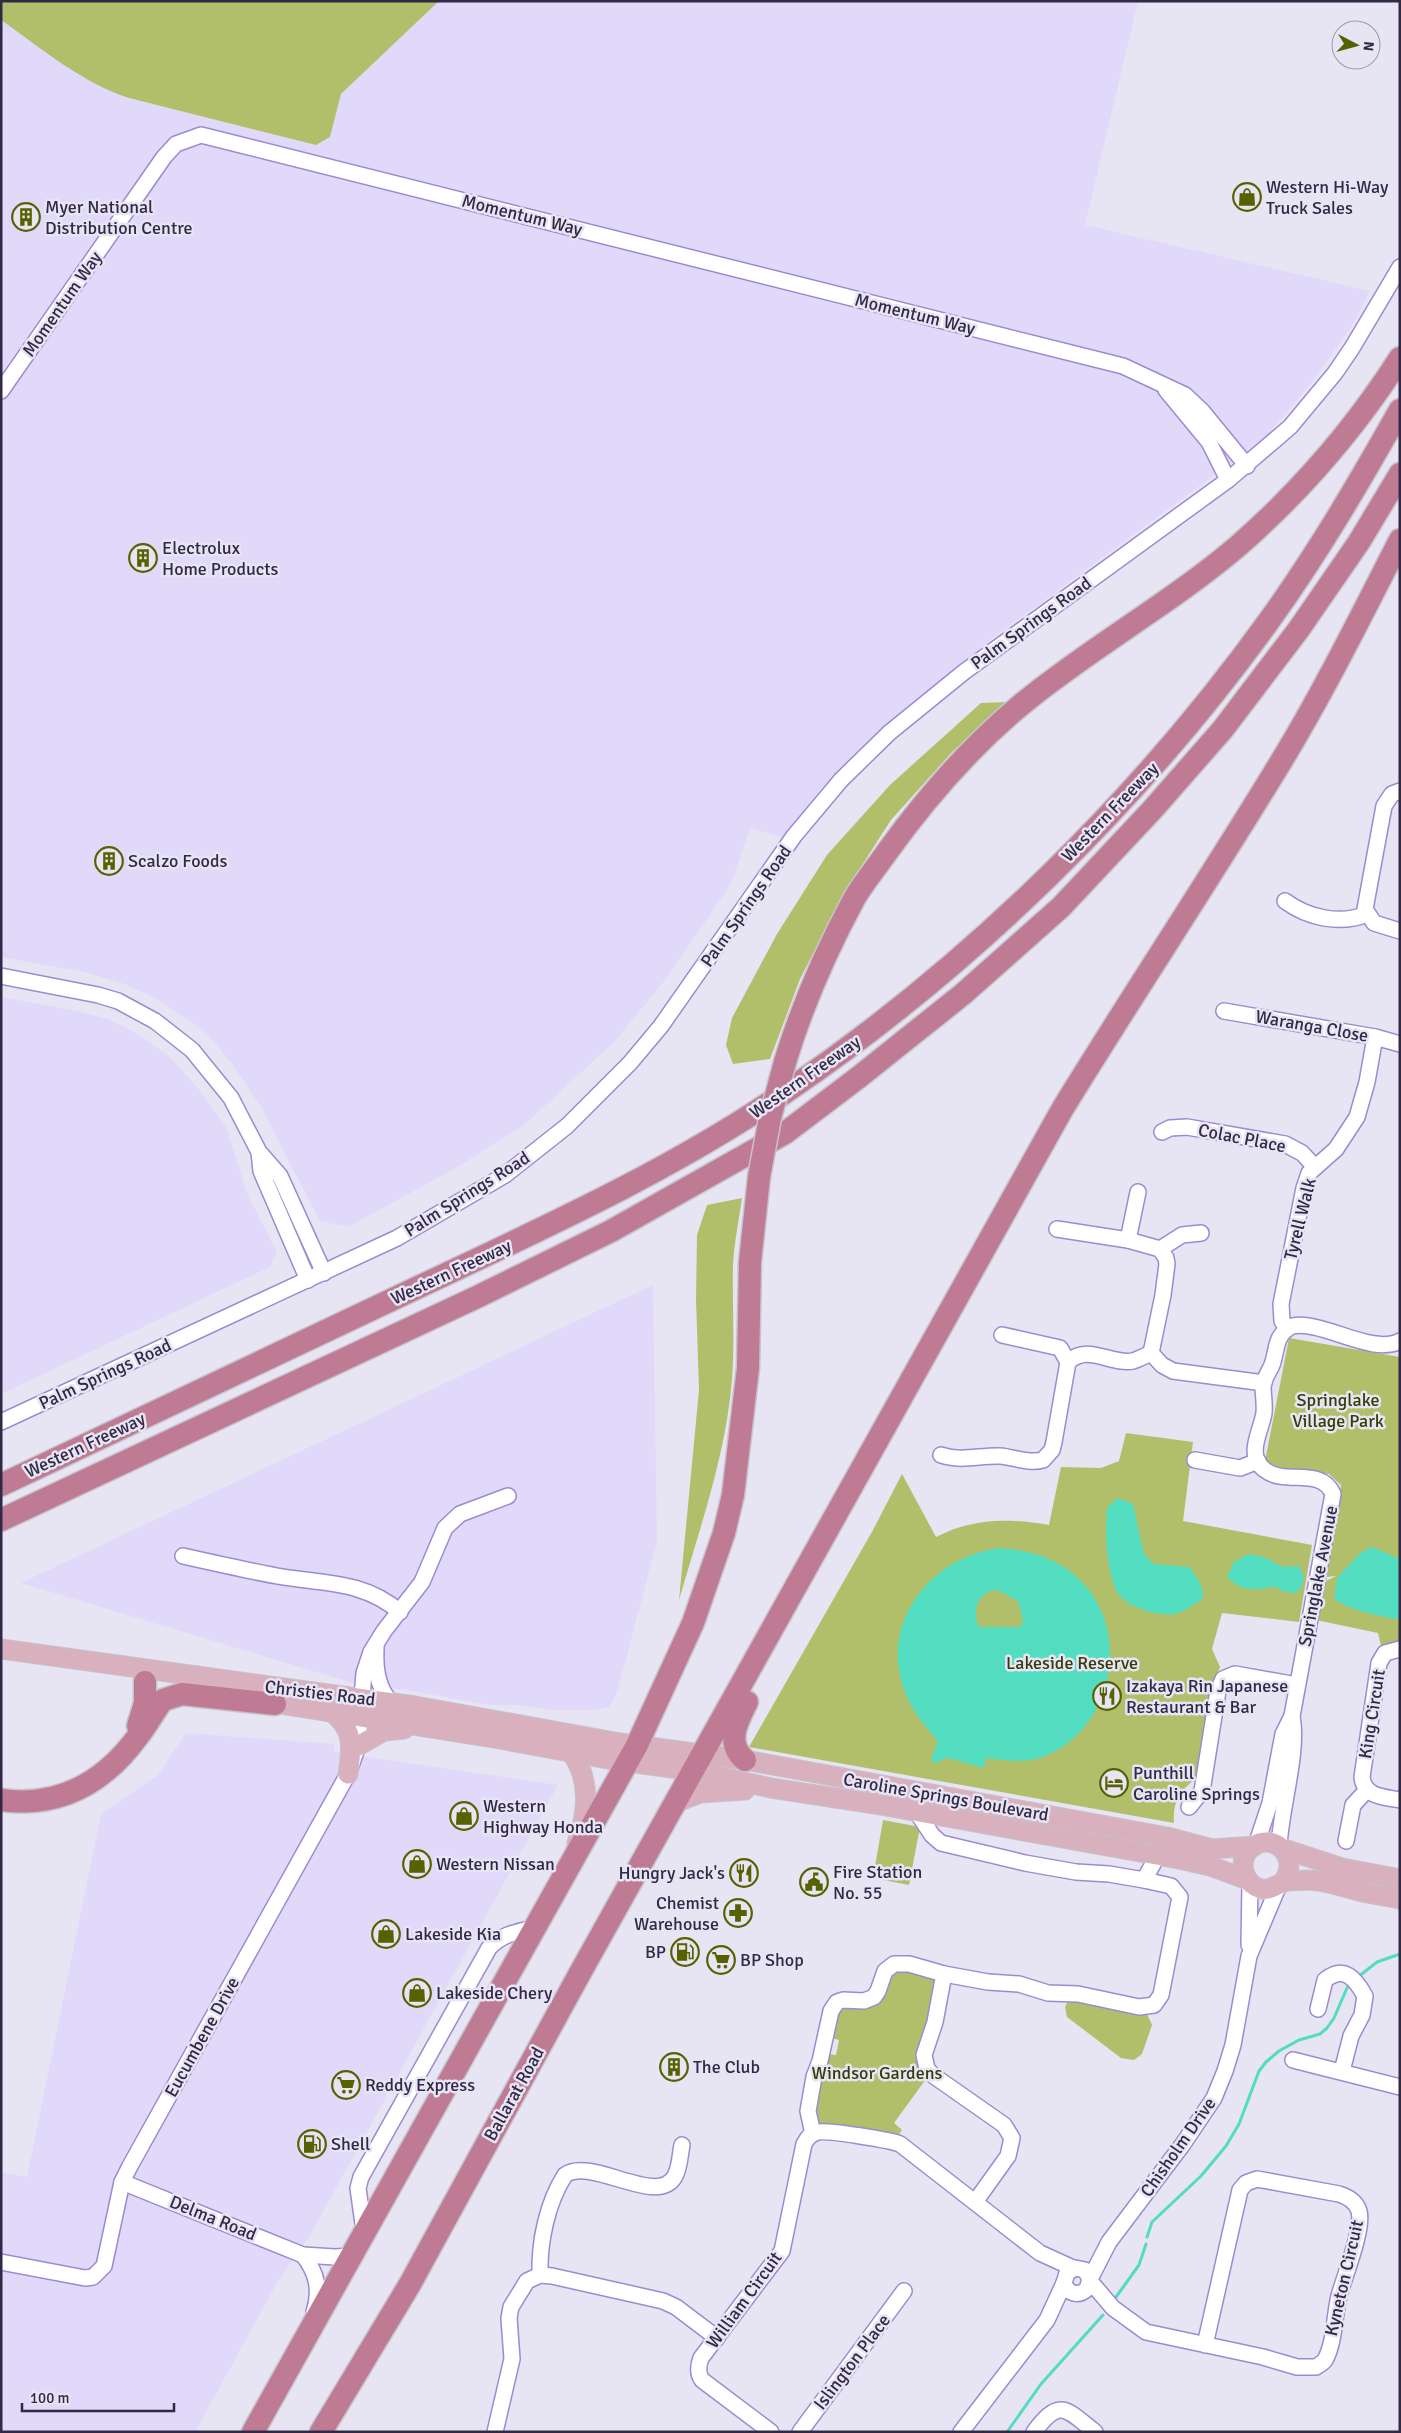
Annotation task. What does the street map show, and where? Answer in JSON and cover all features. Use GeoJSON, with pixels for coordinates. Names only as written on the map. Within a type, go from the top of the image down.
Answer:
{"type":"FeatureCollection","features":[{"type":"Feature","properties":{"kind":"highway"},"geometry":{"type":"LineString","coordinates":[[253,2432],[632,1754],[693,1623],[724,1534],[733,1496],[744,1422],[748,1368],[750,1262],[758,1177],[770,1118],[785,1062],[804,1005],[855,898],[918,810],[951,772],[1021,705],[1068,669],[1201,575],[1273,514],[1336,448],[1362,416],[1400,358]]}},
{"type":"Feature","properties":{"kind":"highway","name":"Western Freeway"},"geometry":{"type":"LineString","coordinates":[[1,1485],[634,1184],[780,1096],[863,1036],[949,967],[1018,904],[1090,833],[1164,754],[1270,620],[1354,491],[1400,410]]}},
{"type":"Feature","properties":{"kind":"highway","name":"Western Freeway"},"geometry":{"type":"LineString","coordinates":[[1,1520],[477,1297],[602,1236],[730,1166],[792,1127],[859,1077],[963,994],[1061,906],[1153,810],[1223,730],[1294,636],[1359,542],[1400,474]]}},
{"type":"Feature","properties":{"kind":"highway"},"geometry":{"type":"LineString","coordinates":[[745,1760],[736,1750],[734,1732],[777,1642],[804,1571],[1064,1108],[1130,998],[1282,759],[1332,671],[1400,540]]}},
{"type":"Feature","properties":{"kind":"highway","name":"Ballarat Road"},"geometry":{"type":"LineString","coordinates":[[321,2432],[410,2284],[804,1571]]}},
{"type":"Feature","properties":{"kind":"highway"},"geometry":{"type":"LineString","coordinates":[[129,1748],[142,1717],[146,1697],[145,1682]]}},
{"type":"Feature","properties":{"kind":"highway"},"geometry":{"type":"LineString","coordinates":[[1,1800],[37,1801],[72,1793],[84,1788],[107,1771],[129,1748],[163,1700],[173,1696],[182,1694],[275,1704]]}},
{"type":"Feature","properties":{"kind":"main road","name":"Christies Road"},"geometry":{"type":"LineString","coordinates":[[1,1649],[215,1680],[361,1707],[460,1732],[570,1751],[632,1754]]}},
{"type":"Feature","properties":{"kind":"main road"},"geometry":{"type":"LineString","coordinates":[[41,1654],[136,1675],[145,1682]]}},
{"type":"Feature","properties":{"kind":"main road","name":"Christies Road"},"geometry":{"type":"LineString","coordinates":[[1,1656],[275,1704],[331,1711],[392,1703],[632,1754]]}},
{"type":"Feature","properties":{"kind":"main road"},"geometry":{"type":"LineString","coordinates":[[331,1711],[345,1725],[350,1738],[352,1747],[348,1774]]}},
{"type":"Feature","properties":{"kind":"main road"},"geometry":{"type":"LineString","coordinates":[[358,1746],[377,1734],[390,1729],[460,1732]]}},
{"type":"Feature","properties":{"kind":"main road"},"geometry":{"type":"LineString","coordinates":[[570,1751],[582,1770],[586,1798],[580,1833],[570,1863]]}},
{"type":"Feature","properties":{"kind":"main road","name":"Caroline Springs Boulevard"},"geometry":{"type":"LineString","coordinates":[[632,1754],[699,1762],[745,1760],[1167,1837],[1212,1849],[1255,1845]]}},
{"type":"Feature","properties":{"kind":"main road","name":"Caroline Springs Boulevard"},"geometry":{"type":"LineString","coordinates":[[699,1762],[771,1788],[916,1811],[1210,1866],[1249,1881]]}},
{"type":"Feature","properties":{"kind":"main road"},"geometry":{"type":"LineString","coordinates":[[875,1804],[879,1785]]}},
{"type":"Feature","properties":{"kind":"main road"},"geometry":{"type":"LineString","coordinates":[[677,1802],[700,1793],[771,1788]]}},
{"type":"Feature","properties":{"kind":"main road"},"geometry":{"type":"LineString","coordinates":[[1048,1835],[1052,1816]]}},
{"type":"Feature","properties":{"kind":"main road"},"geometry":{"type":"LineString","coordinates":[[1400,1879],[1342,1868],[1268,1842],[1255,1845],[1245,1855],[1243,1862],[1244,1874],[1249,1881],[1264,1889],[1281,1884],[1320,1881],[1400,1899]]}},
{"type":"Feature","properties":{"kind":"main road"},"geometry":{"type":"LineString","coordinates":[[1280,1847],[1289,1858],[1290,1865],[1289,1871],[1281,1884]]}},
{"type":"Feature","properties":{"kind":"street","name":"Momentum Way"},"geometry":{"type":"LineString","coordinates":[[1,391],[164,157],[176,144],[201,135],[1114,364],[1185,395],[1202,411],[1247,466]]}},
{"type":"Feature","properties":{"kind":"street","name":"Palm Springs Road"},"geometry":{"type":"LineString","coordinates":[[1,1422],[324,1273],[434,1218],[505,1175],[566,1126],[630,1063],[660,1026],[794,836],[841,780],[889,733],[964,672],[1247,466],[1290,428],[1335,373],[1400,267]]}},
{"type":"Feature","properties":{"kind":"street","name":"Momentum Way"},"geometry":{"type":"LineString","coordinates":[[1160,383],[1209,442],[1228,480]]}},
{"type":"Feature","properties":{"kind":"street"},"geometry":{"type":"LineString","coordinates":[[1400,791],[1392,794],[1384,806],[1367,896],[1367,914],[1378,926],[1400,930]]}},
{"type":"Feature","properties":{"kind":"street"},"geometry":{"type":"LineString","coordinates":[[1285,901],[1299,911],[1337,919],[1350,920],[1367,914]]}},
{"type":"Feature","properties":{"kind":"street"},"geometry":{"type":"LineString","coordinates":[[1,976],[98,995],[126,1005],[155,1021],[192,1050],[231,1098],[259,1152],[280,1176],[324,1273]]}},
{"type":"Feature","properties":{"kind":"street","name":"Waranga Close"},"geometry":{"type":"LineString","coordinates":[[1224,1011],[1375,1037],[1400,1044]]}},
{"type":"Feature","properties":{"kind":"street","name":"Tyrell Walk"},"geometry":{"type":"LineString","coordinates":[[1287,1328],[1282,1320],[1281,1304],[1308,1173],[1336,1149],[1357,1117],[1365,1090],[1375,1037]]}},
{"type":"Feature","properties":{"kind":"street","name":"Colac Place"},"geometry":{"type":"LineString","coordinates":[[1162,1132],[1170,1128],[1186,1127],[1284,1144],[1302,1153],[1315,1167]]}},
{"type":"Feature","properties":{"kind":"street"},"geometry":{"type":"LineString","coordinates":[[259,1152],[261,1171],[308,1280]]}},
{"type":"Feature","properties":{"kind":"street"},"geometry":{"type":"LineString","coordinates":[[1128,1240],[1138,1192]]}},
{"type":"Feature","properties":{"kind":"street"},"geometry":{"type":"LineString","coordinates":[[1057,1229],[1128,1240],[1160,1249],[1166,1258],[1167,1264],[1163,1295],[1151,1353]]}},
{"type":"Feature","properties":{"kind":"street"},"geometry":{"type":"LineString","coordinates":[[1160,1249],[1182,1235],[1201,1233]]}},
{"type":"Feature","properties":{"kind":"street"},"geometry":{"type":"LineString","coordinates":[[1196,1460],[1240,1468],[1258,1461],[1255,1448],[1264,1410],[1264,1383],[1272,1364],[1279,1337],[1287,1328],[1296,1325],[1311,1327],[1346,1338],[1388,1345],[1400,1341]]}},
{"type":"Feature","properties":{"kind":"street"},"geometry":{"type":"LineString","coordinates":[[941,1455],[957,1459],[991,1456],[1030,1461],[1043,1460],[1052,1450],[1068,1362],[1060,1348],[1002,1335]]}},
{"type":"Feature","properties":{"kind":"street"},"geometry":{"type":"LineString","coordinates":[[1151,1353],[1162,1365],[1173,1371],[1264,1383]]}},
{"type":"Feature","properties":{"kind":"street"},"geometry":{"type":"LineString","coordinates":[[1068,1362],[1077,1355],[1084,1354],[1132,1361],[1151,1353]]}},
{"type":"Feature","properties":{"kind":"street","name":"Springlake Avenue"},"geometry":{"type":"LineString","coordinates":[[1258,1461],[1265,1470],[1274,1475],[1321,1480],[1329,1486],[1333,1494],[1292,1716],[1294,1731],[1281,1819],[1280,1847]]}},
{"type":"Feature","properties":{"kind":"street","name":"Eucumbene Drive"},"geometry":{"type":"LineString","coordinates":[[1,2262],[77,2277],[93,2277],[104,2266],[122,2182],[348,1774],[358,1746],[366,1664],[376,1644],[422,1582],[445,1528],[450,1521],[468,1509],[508,1496]]}},
{"type":"Feature","properties":{"kind":"street"},"geometry":{"type":"LineString","coordinates":[[182,1556],[279,1576],[356,1587],[373,1593],[400,1612]]}},
{"type":"Feature","properties":{"kind":"street"},"geometry":{"type":"LineString","coordinates":[[376,1644],[377,1673],[385,1695],[392,1703]]}},
{"type":"Feature","properties":{"kind":"street","name":"King Circuit"},"geometry":{"type":"LineString","coordinates":[[1367,1790],[1362,1777],[1380,1663],[1386,1653],[1400,1648]]}},
{"type":"Feature","properties":{"kind":"street"},"geometry":{"type":"LineString","coordinates":[[1190,1807],[1202,1790],[1218,1691],[1223,1679],[1235,1674],[1297,1685]]}},
{"type":"Feature","properties":{"kind":"street","name":"Springlake Avenue"},"geometry":{"type":"LineString","coordinates":[[1255,1845],[1270,1803],[1283,1734],[1292,1716]]}},
{"type":"Feature","properties":{"kind":"street"},"geometry":{"type":"LineString","coordinates":[[1346,1841],[1353,1805],[1367,1790],[1377,1796],[1400,1800]]}},
{"type":"Feature","properties":{"kind":"street","name":"Caroline Springs Boulevard"},"geometry":{"type":"LineString","coordinates":[[916,1811],[932,1835],[946,1845],[1033,1865],[1144,1880]]}},
{"type":"Feature","properties":{"kind":"street"},"geometry":{"type":"LineString","coordinates":[[1069,2275],[911,2150],[895,2142],[880,2138],[824,2132],[813,2134],[808,2111],[828,2019],[834,2006],[843,2000],[861,2001],[871,1998],[878,1991],[885,1971],[894,1964],[909,1964],[944,1974],[988,1982],[1019,1984],[1048,1992],[1078,1994],[1139,2007],[1154,2005],[1161,1995],[1180,1897],[1171,1886],[1144,1880],[1158,1856]]}},
{"type":"Feature","properties":{"kind":"street","name":"Chisholm Drive"},"geometry":{"type":"LineString","coordinates":[[1090,2280],[1108,2242],[1183,2144],[1214,2098],[1225,2071],[1233,2045],[1249,1956],[1249,1881]]}},
{"type":"Feature","properties":{"kind":"street","name":"Chisholm Drive"},"geometry":{"type":"LineString","coordinates":[[1249,1956],[1281,1884]]}},
{"type":"Feature","properties":{"kind":"street"},"geometry":{"type":"LineString","coordinates":[[364,2231],[358,2188],[361,2177],[484,1957],[496,1940],[505,1935],[534,1928]]}},
{"type":"Feature","properties":{"kind":"street"},"geometry":{"type":"LineString","coordinates":[[1318,2009],[1325,1980],[1333,1973],[1342,1972],[1348,1974],[1365,1996],[1362,2015],[1351,2036],[1342,2071]]}},
{"type":"Feature","properties":{"kind":"street"},"geometry":{"type":"LineString","coordinates":[[944,1974],[935,2022],[924,2055],[926,2065],[934,2076],[1004,2125],[1012,2138],[1008,2156],[975,2202]]}},
{"type":"Feature","properties":{"kind":"street"},"geometry":{"type":"LineString","coordinates":[[1293,2060],[1400,2087]]}},
{"type":"Feature","properties":{"kind":"street","name":"William Circuit"},"geometry":{"type":"LineString","coordinates":[[771,2432],[701,2378],[698,2372],[700,2362],[782,2251],[803,2149],[806,2140],[813,2134]]}},
{"type":"Feature","properties":{"kind":"street"},"geometry":{"type":"LineString","coordinates":[[540,2275],[540,2250],[546,2222],[564,2175],[578,2169],[648,2186],[661,2186],[675,2176],[682,2145]]}},
{"type":"Feature","properties":{"kind":"street","name":"Kyneton Circuit"},"geometry":{"type":"LineString","coordinates":[[1079,2294],[1113,2308],[1146,2332],[1311,2369],[1322,2364],[1328,2350],[1338,2297],[1349,2265],[1359,2220],[1358,2209],[1352,2200],[1339,2194],[1256,2179],[1246,2183],[1240,2190],[1205,2345]]}},
{"type":"Feature","properties":{"kind":"street","name":"Delma Road"},"geometry":{"type":"LineString","coordinates":[[122,2182],[303,2255],[335,2258],[350,2256]]}},
{"type":"Feature","properties":{"kind":"street","name":"Chisholm Drive"},"geometry":{"type":"LineString","coordinates":[[961,2432],[1047,2320],[1069,2275],[1108,2242]]}},
{"type":"Feature","properties":{"kind":"street"},"geometry":{"type":"LineString","coordinates":[[303,2255],[314,2274],[318,2291],[307,2334]]}},
{"type":"Feature","properties":{"kind":"street"},"geometry":{"type":"LineString","coordinates":[[1085,2270],[1090,2280],[1087,2289],[1079,2294],[1069,2291],[1069,2275],[1085,2270]]}},
{"type":"Feature","properties":{"kind":"street"},"geometry":{"type":"LineString","coordinates":[[495,2432],[512,2359],[510,2310],[523,2286],[532,2278],[540,2275],[663,2300],[676,2307],[717,2338]]}},
{"type":"Feature","properties":{"kind":"street","name":"Kyneton Circuit"},"geometry":{"type":"LineString","coordinates":[[1090,2280],[1113,2308]]}},
{"type":"Feature","properties":{"kind":"street","name":"Islington Place"},"geometry":{"type":"LineString","coordinates":[[800,2432],[904,2291]]}},
{"type":"Feature","properties":{"kind":"street","name":"Chisholm Drive"},"geometry":{"type":"LineString","coordinates":[[1047,2320],[1079,2294]]}},
{"type":"Feature","properties":{"kind":"street"},"geometry":{"type":"LineString","coordinates":[[1034,2432],[1047,2415],[1059,2410],[1072,2413],[1095,2432]]}},
{"type":"Feature","properties":{"kind":"shaded area"},"geometry":{"type":"Polygon","coordinates":[[[438,1],[1138,1],[1085,225],[1370,291],[1352,326],[1309,386],[1265,438],[989,641],[877,731],[819,791],[783,837],[750,828],[731,884],[665,980],[615,1041],[524,1125],[454,1169],[348,1227],[320,1221],[261,1107],[233,1065],[213,1041],[197,1026],[155,998],[125,984],[84,972],[1,957],[1,20],[83,77],[129,98],[316,145],[330,137],[341,94],[438,1]]]}},
{"type":"Feature","properties":{"kind":"shaded area"},"geometry":{"type":"Polygon","coordinates":[[[1,997],[77,1011],[108,1019],[138,1034],[171,1058],[201,1092],[226,1127],[248,1196],[277,1252],[270,1267],[1,1394],[1,997]]]}},
{"type":"Feature","properties":{"kind":"shaded area"},"geometry":{"type":"Polygon","coordinates":[[[653,1285],[657,1541],[617,1693],[609,1707],[596,1710],[551,1710],[519,1705],[489,1705],[406,1690],[356,1684],[21,1583],[653,1285]]]}},
{"type":"Feature","properties":{"kind":"shaded area"},"geometry":{"type":"Polygon","coordinates":[[[1117,1498],[1133,1504],[1144,1554],[1154,1564],[1189,1567],[1201,1586],[1202,1600],[1182,1612],[1159,1614],[1132,1605],[1119,1594],[1112,1579],[1106,1538],[1107,1508],[1117,1498]]]}},
{"type":"Feature","properties":{"kind":"shaded area"},"geometry":{"type":"Polygon","coordinates":[[[1372,1547],[1400,1559],[1400,1620],[1358,1610],[1334,1599],[1337,1578],[1360,1553],[1372,1547]]]}},
{"type":"Feature","properties":{"kind":"shaded area"},"geometry":{"type":"Polygon","coordinates":[[[1000,1548],[1018,1550],[1044,1557],[1068,1570],[1089,1591],[1103,1615],[1110,1642],[1109,1670],[1102,1697],[1088,1722],[1069,1742],[1036,1759],[1014,1761],[986,1758],[984,1768],[948,1758],[934,1763],[931,1760],[938,1741],[922,1722],[909,1702],[903,1687],[898,1662],[899,1638],[906,1615],[918,1595],[934,1578],[953,1564],[976,1553],[1000,1548]],[[997,1590],[985,1594],[976,1609],[979,1627],[1020,1627],[1023,1621],[1018,1601],[997,1590]]]}},
{"type":"Feature","properties":{"kind":"shaded area"},"geometry":{"type":"Polygon","coordinates":[[[1249,1554],[1264,1557],[1283,1567],[1299,1566],[1304,1577],[1302,1586],[1296,1593],[1282,1591],[1277,1587],[1250,1589],[1239,1586],[1227,1577],[1234,1562],[1249,1554]]]}},
{"type":"Feature","properties":{"kind":"shaded area"},"geometry":{"type":"Polygon","coordinates":[[[186,1733],[334,1744],[334,1752],[558,1785],[309,2237],[278,2281],[195,2432],[1,2432],[1,2172],[27,2177],[101,1814],[158,1775],[186,1733]]]}},
{"type":"Feature","properties":{"kind":"green space"},"geometry":{"type":"Polygon","coordinates":[[[1,1],[439,1],[341,94],[330,137],[316,145],[129,98],[112,91],[62,64],[1,20],[1,1]]]}},
{"type":"Feature","properties":{"kind":"green space"},"geometry":{"type":"Polygon","coordinates":[[[1008,702],[953,751],[891,820],[844,893],[800,979],[770,1059],[733,1064],[726,1045],[732,1018],[777,934],[827,855],[890,785],[981,703],[1008,702]]]}},
{"type":"Feature","properties":{"kind":"green space"},"geometry":{"type":"Polygon","coordinates":[[[742,1198],[733,1266],[733,1351],[729,1407],[711,1491],[679,1600],[699,1390],[696,1299],[697,1235],[707,1205],[742,1198]]]}},
{"type":"Feature","properties":{"kind":"green space","name":"Springlake Village Park"},"geometry":{"type":"Polygon","coordinates":[[[1289,1338],[1400,1357],[1400,1644],[1381,1646],[1378,1633],[1316,1620],[1322,1583],[1336,1576],[1327,1577],[1341,1485],[1329,1474],[1277,1467],[1265,1461],[1289,1338]]]}},
{"type":"Feature","properties":{"kind":"green space","name":"Lakeside Reserve"},"geometry":{"type":"Polygon","coordinates":[[[1126,1433],[1193,1442],[1183,1521],[1312,1545],[1299,1622],[1222,1613],[1212,1649],[1220,1667],[1213,1686],[1196,1779],[1181,1792],[1178,1798],[1174,1810],[1174,1823],[749,1747],[873,1530],[902,1474],[936,1537],[963,1526],[991,1521],[1019,1521],[1049,1525],[1061,1467],[1101,1468],[1119,1461],[1126,1433]]]}},
{"type":"Feature","properties":{"kind":"green space"},"geometry":{"type":"Polygon","coordinates":[[[883,1820],[920,1827],[909,1885],[873,1878],[883,1820]]]}},
{"type":"Feature","properties":{"kind":"green space","name":"Windsor Gardens"},"geometry":{"type":"Polygon","coordinates":[[[905,1970],[932,1978],[936,1984],[926,2079],[894,2123],[902,2130],[897,2137],[818,2124],[816,2097],[820,2080],[828,2054],[836,2055],[839,2040],[831,2038],[835,2018],[845,2007],[868,2007],[878,2003],[885,1994],[892,1974],[905,1970]]]}},
{"type":"Feature","properties":{"kind":"green space"},"geometry":{"type":"Polygon","coordinates":[[[1068,2001],[1147,2014],[1152,2025],[1142,2054],[1134,2060],[1121,2058],[1067,2017],[1065,2007],[1068,2001]]]}},
{"type":"Feature","properties":{"kind":"waterway"},"geometry":{"type":"LineString","coordinates":[[1358,1977],[1377,1962],[1400,1954]]}},
{"type":"Feature","properties":{"kind":"waterway"},"geometry":{"type":"LineString","coordinates":[[1147,2237],[1152,2222],[1201,2176],[1226,2146],[1239,2124],[1259,2071],[1266,2062],[1279,2051],[1299,2040],[1320,2034],[1327,2028],[1351,1983]]}},
{"type":"Feature","properties":{"kind":"waterway"},"geometry":{"type":"LineString","coordinates":[[1116,2297],[1139,2265],[1146,2244]]}},
{"type":"Feature","properties":{"kind":"waterway"},"geometry":{"type":"LineString","coordinates":[[1007,2432],[1041,2384],[1103,2315]]}},
{"type":"Feature","properties":{"kind":"place","name":"Western Hi-Way Truck Sales"},"geometry":{"type":"Point","coordinates":[1247,197]}},
{"type":"Feature","properties":{"kind":"place","name":"Myer National Distribution Centre"},"geometry":{"type":"Point","coordinates":[26,217]}},
{"type":"Feature","properties":{"kind":"place","name":"Electrolux Home Products"},"geometry":{"type":"Point","coordinates":[143,558]}},
{"type":"Feature","properties":{"kind":"place","name":"Scalzo Foods"},"geometry":{"type":"Point","coordinates":[109,861]}},
{"type":"Feature","properties":{"kind":"place","name":"Izakaya Rin Japanese Restaurant & Bar"},"geometry":{"type":"Point","coordinates":[1107,1696]}},
{"type":"Feature","properties":{"kind":"place","name":"Punthill Caroline Springs"},"geometry":{"type":"Point","coordinates":[1114,1783]}},
{"type":"Feature","properties":{"kind":"place","name":"Western Highway Honda"},"geometry":{"type":"Point","coordinates":[464,1816]}},
{"type":"Feature","properties":{"kind":"place","name":"Western Nissan"},"geometry":{"type":"Point","coordinates":[417,1864]}},
{"type":"Feature","properties":{"kind":"place","name":"Hungry Jack's"},"geometry":{"type":"Point","coordinates":[744,1873]}},
{"type":"Feature","properties":{"kind":"place","name":"Fire Station No. 55"},"geometry":{"type":"Point","coordinates":[814,1882]}},
{"type":"Feature","properties":{"kind":"place","name":"Chemist Warehouse"},"geometry":{"type":"Point","coordinates":[738,1913]}},
{"type":"Feature","properties":{"kind":"place","name":"Lakeside Kia"},"geometry":{"type":"Point","coordinates":[386,1934]}},
{"type":"Feature","properties":{"kind":"place","name":"BP"},"geometry":{"type":"Point","coordinates":[685,1952]}},
{"type":"Feature","properties":{"kind":"place","name":"BP Shop"},"geometry":{"type":"Point","coordinates":[721,1960]}},
{"type":"Feature","properties":{"kind":"place","name":"Lakeside Chery"},"geometry":{"type":"Point","coordinates":[417,1993]}},
{"type":"Feature","properties":{"kind":"place","name":"The Club"},"geometry":{"type":"Point","coordinates":[674,2067]}},
{"type":"Feature","properties":{"kind":"place","name":"Reddy Express"},"geometry":{"type":"Point","coordinates":[346,2085]}},
{"type":"Feature","properties":{"kind":"place","name":"Shell"},"geometry":{"type":"Point","coordinates":[312,2144]}}]}
